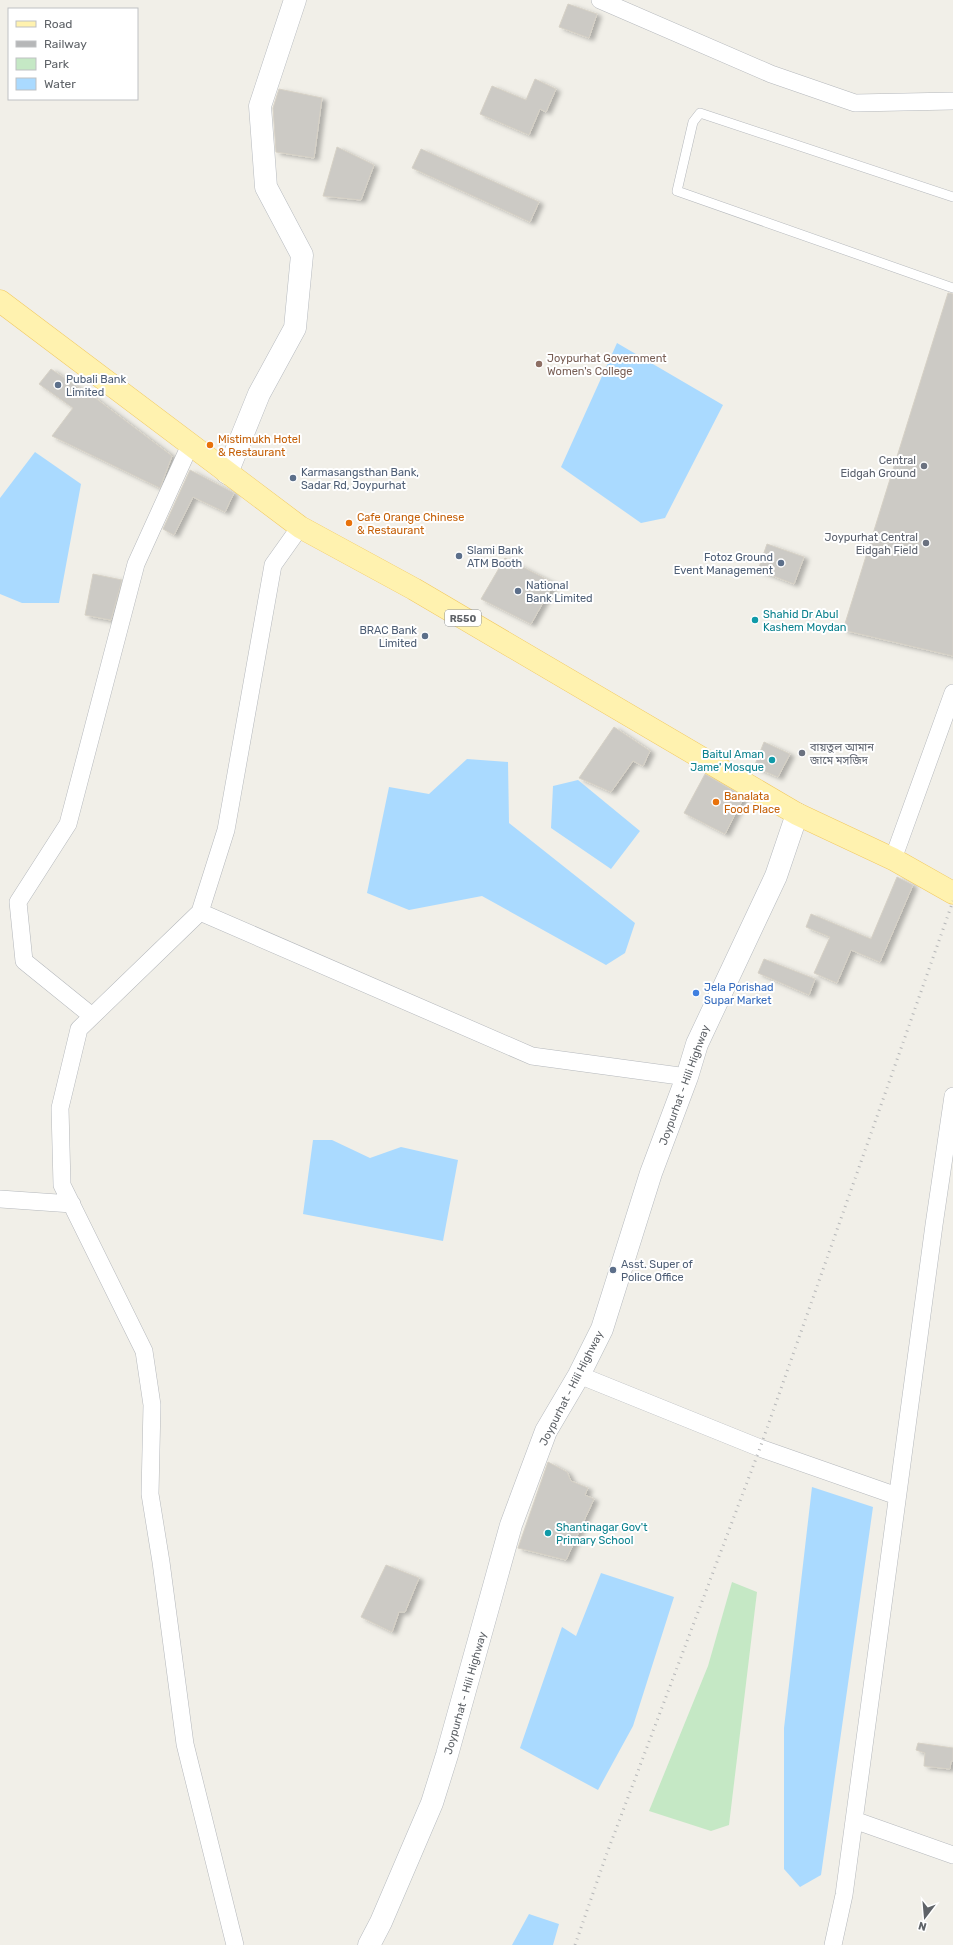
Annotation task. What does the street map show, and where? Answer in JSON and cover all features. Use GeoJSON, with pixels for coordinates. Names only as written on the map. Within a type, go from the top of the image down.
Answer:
{"type":"FeatureCollection","features":[{"type":"Feature","properties":{"kind":"main road"},"geometry":{"type":"LineString","coordinates":[[227,473],[259,394],[295,328],[302,255],[266,187],[260,106],[296,0]]}},
{"type":"Feature","properties":{"kind":"main road","name":"R550"},"geometry":{"type":"LineString","coordinates":[[0,301],[300,527],[414,589],[797,814],[893,859],[953,893]]}},
{"type":"Feature","properties":{"kind":"main road","name":"Joypurhat - Hili Highway"},"geometry":{"type":"LineString","coordinates":[[369,1945],[381,1922],[432,1803],[514,1518],[546,1431],[579,1375],[602,1329],[651,1172],[687,1077],[697,1044],[776,876],[797,814]]}},
{"type":"Feature","properties":{"kind":"street"},"geometry":{"type":"LineString","coordinates":[[600,0],[771,74],[854,103],[953,101]]}},
{"type":"Feature","properties":{"kind":"street"},"geometry":{"type":"LineString","coordinates":[[92,1016],[24,961],[18,902],[68,824],[136,564],[190,445]]}},
{"type":"Feature","properties":{"kind":"street"},"geometry":{"type":"LineString","coordinates":[[235,1945],[185,1744],[162,1562],[150,1494],[152,1405],[144,1351],[62,1185],[60,1108],[79,1029],[200,912],[226,830],[273,565],[300,527]]}},
{"type":"Feature","properties":{"kind":"street"},"geometry":{"type":"LineString","coordinates":[[893,859],[953,693]]}},
{"type":"Feature","properties":{"kind":"street"},"geometry":{"type":"LineString","coordinates":[[200,912],[532,1056],[687,1077]]}},
{"type":"Feature","properties":{"kind":"street"},"geometry":{"type":"LineString","coordinates":[[833,1945],[844,1895],[897,1496],[953,1096]]}},
{"type":"Feature","properties":{"kind":"street"},"geometry":{"type":"LineString","coordinates":[[0,1200],[72,1204]]}},
{"type":"Feature","properties":{"kind":"street"},"geometry":{"type":"LineString","coordinates":[[579,1375],[760,1448],[897,1496]]}},
{"type":"Feature","properties":{"kind":"street"},"geometry":{"type":"LineString","coordinates":[[854,1820],[953,1855]]}},
{"type":"Feature","properties":{"kind":"lane"},"geometry":{"type":"LineString","coordinates":[[952,286],[676,191],[693,122],[700,113],[953,197]]}},
{"type":"Feature","properties":{"kind":"green space"},"geometry":{"type":"Polygon","coordinates":[[[732,1582],[757,1592],[729,1825],[711,1831],[649,1811],[708,1666],[732,1582]]]}},
{"type":"Feature","properties":{"kind":"water"},"geometry":{"type":"Polygon","coordinates":[[[617,343],[723,405],[665,518],[641,523],[561,467],[617,343]]]}},
{"type":"Feature","properties":{"kind":"water"},"geometry":{"type":"Polygon","coordinates":[[[35,452],[81,484],[59,603],[22,603],[0,594],[0,498],[35,452]]]}},
{"type":"Feature","properties":{"kind":"water"},"geometry":{"type":"Polygon","coordinates":[[[467,759],[508,762],[509,823],[635,923],[625,953],[606,965],[482,896],[409,910],[367,893],[389,787],[429,794],[467,759]]]}},
{"type":"Feature","properties":{"kind":"water"},"geometry":{"type":"Polygon","coordinates":[[[578,780],[640,831],[611,869],[551,828],[553,786],[578,780]]]}},
{"type":"Feature","properties":{"kind":"water"},"geometry":{"type":"Polygon","coordinates":[[[313,1140],[332,1140],[370,1158],[401,1147],[458,1160],[443,1241],[303,1214],[313,1140]]]}},
{"type":"Feature","properties":{"kind":"water"},"geometry":{"type":"Polygon","coordinates":[[[812,1487],[873,1507],[821,1875],[800,1887],[784,1869],[784,1728],[812,1487]]]}},
{"type":"Feature","properties":{"kind":"water"},"geometry":{"type":"Polygon","coordinates":[[[601,1573],[674,1597],[633,1726],[598,1790],[520,1748],[562,1627],[576,1636],[601,1573]]]}},
{"type":"Feature","properties":{"kind":"water"},"geometry":{"type":"Polygon","coordinates":[[[529,1914],[559,1924],[553,1945],[512,1945],[529,1914]]]}},
{"type":"Feature","properties":{"kind":"building"},"geometry":{"type":"Polygon","coordinates":[[[568,4],[597,14],[589,38],[559,27],[568,4]]]}},
{"type":"Feature","properties":{"kind":"building"},"geometry":{"type":"Polygon","coordinates":[[[535,79],[556,89],[546,112],[540,109],[529,135],[480,114],[492,86],[526,100],[535,79]]]}},
{"type":"Feature","properties":{"kind":"building"},"geometry":{"type":"Polygon","coordinates":[[[279,89],[322,98],[314,158],[276,152],[273,108],[279,89]]]}},
{"type":"Feature","properties":{"kind":"building"},"geometry":{"type":"Polygon","coordinates":[[[337,147],[374,165],[361,200],[323,196],[337,147]]]}},
{"type":"Feature","properties":{"kind":"building"},"geometry":{"type":"Polygon","coordinates":[[[421,149],[539,202],[530,222],[412,168],[421,149]]]}},
{"type":"Feature","properties":{"kind":"building","name":"Central Eidgah Ground"},"geometry":{"type":"Polygon","coordinates":[[[948,293],[953,294],[953,656],[843,630],[948,293]]]}},
{"type":"Feature","properties":{"kind":"building"},"geometry":{"type":"Polygon","coordinates":[[[51,369],[85,392],[86,391],[172,456],[160,488],[52,436],[73,408],[39,384],[51,369]]]}},
{"type":"Feature","properties":{"kind":"building"},"geometry":{"type":"Polygon","coordinates":[[[190,470],[234,493],[225,512],[193,497],[174,535],[163,529],[190,470]]]}},
{"type":"Feature","properties":{"kind":"building","name":"Fotoz Ground Event Management"},"geometry":{"type":"Polygon","coordinates":[[[767,544],[804,557],[794,584],[758,570],[767,544]]]}},
{"type":"Feature","properties":{"kind":"building","name":"National Bank Limited"},"geometry":{"type":"Polygon","coordinates":[[[505,558],[554,583],[531,624],[481,599],[505,558]]]}},
{"type":"Feature","properties":{"kind":"building"},"geometry":{"type":"Polygon","coordinates":[[[93,574],[122,580],[111,620],[85,615],[93,574]]]}},
{"type":"Feature","properties":{"kind":"building"},"geometry":{"type":"Polygon","coordinates":[[[614,727],[650,751],[643,766],[633,761],[611,792],[579,778],[614,727]]]}},
{"type":"Feature","properties":{"kind":"building","name":"Baitul Aman Jame' Mosque"},"geometry":{"type":"Polygon","coordinates":[[[764,742],[790,754],[778,777],[754,767],[764,742]]]}},
{"type":"Feature","properties":{"kind":"building","name":"Banalata Food Place"},"geometry":{"type":"Polygon","coordinates":[[[705,774],[744,797],[725,834],[684,813],[705,774]]]}},
{"type":"Feature","properties":{"kind":"building"},"geometry":{"type":"Polygon","coordinates":[[[897,877],[913,885],[880,962],[851,950],[837,983],[814,973],[830,937],[806,927],[811,914],[871,939],[897,877]]]}},
{"type":"Feature","properties":{"kind":"building"},"geometry":{"type":"Polygon","coordinates":[[[764,959],[815,979],[809,995],[758,973],[764,959]]]}},
{"type":"Feature","properties":{"kind":"building"},"geometry":{"type":"Polygon","coordinates":[[[548,1462],[567,1472],[571,1481],[588,1488],[585,1495],[594,1499],[566,1560],[518,1548],[548,1462]]]}},
{"type":"Feature","properties":{"kind":"building"},"geometry":{"type":"Polygon","coordinates":[[[386,1565],[419,1578],[405,1612],[399,1612],[392,1632],[361,1617],[386,1565]]]}},
{"type":"Feature","properties":{"kind":"building"},"geometry":{"type":"Polygon","coordinates":[[[918,1743],[953,1748],[953,1761],[951,1761],[950,1769],[924,1766],[925,1753],[916,1750],[918,1743]]]}},
{"type":"Feature","properties":{"kind":"railway"},"geometry":{"type":"LineString","coordinates":[[575,1945],[607,1853],[760,1448],[953,901]]}},
{"type":"Feature","properties":{"kind":"place","name":"Joypurhat Government Women's College"},"geometry":{"type":"Point","coordinates":[539,364]}},
{"type":"Feature","properties":{"kind":"place","name":"Pubali Bank Limited"},"geometry":{"type":"Point","coordinates":[58,385]}},
{"type":"Feature","properties":{"kind":"place","name":"Mistimukh Hotel & Restaurant"},"geometry":{"type":"Point","coordinates":[210,445]}},
{"type":"Feature","properties":{"kind":"place","name":"Central Eidgah Ground"},"geometry":{"type":"Point","coordinates":[924,466]}},
{"type":"Feature","properties":{"kind":"place","name":"Karmasangsthan Bank, Sadar Rd, Joypurhat"},"geometry":{"type":"Point","coordinates":[293,478]}},
{"type":"Feature","properties":{"kind":"place","name":"Cafe Orange Chinese & Restaurant"},"geometry":{"type":"Point","coordinates":[349,523]}},
{"type":"Feature","properties":{"kind":"place","name":"Joypurhat Central Eidgah Field"},"geometry":{"type":"Point","coordinates":[926,543]}},
{"type":"Feature","properties":{"kind":"place","name":"Slami Bank ATM Booth"},"geometry":{"type":"Point","coordinates":[459,556]}},
{"type":"Feature","properties":{"kind":"place","name":"Fotoz Ground Event Management"},"geometry":{"type":"Point","coordinates":[781,563]}},
{"type":"Feature","properties":{"kind":"place","name":"National Bank Limited"},"geometry":{"type":"Point","coordinates":[518,591]}},
{"type":"Feature","properties":{"kind":"place","name":"Shahid Dr Abul Kashem Moydan"},"geometry":{"type":"Point","coordinates":[755,620]}},
{"type":"Feature","properties":{"kind":"place","name":"BRAC Bank Limited"},"geometry":{"type":"Point","coordinates":[425,636]}},
{"type":"Feature","properties":{"kind":"place","name":"বায়তুল আমান জামে মসজিদ"},"geometry":{"type":"Point","coordinates":[802,753]}},
{"type":"Feature","properties":{"kind":"place","name":"Baitul Aman Jame' Mosque"},"geometry":{"type":"Point","coordinates":[772,760]}},
{"type":"Feature","properties":{"kind":"place","name":"Banalata Food Place"},"geometry":{"type":"Point","coordinates":[716,802]}},
{"type":"Feature","properties":{"kind":"place","name":"Jela Porishad Supar Market"},"geometry":{"type":"Point","coordinates":[696,993]}},
{"type":"Feature","properties":{"kind":"place","name":"Asst. Super of Police Office"},"geometry":{"type":"Point","coordinates":[613,1270]}},
{"type":"Feature","properties":{"kind":"place","name":"Shantinagar Gov't Primary School"},"geometry":{"type":"Point","coordinates":[548,1533]}}]}
